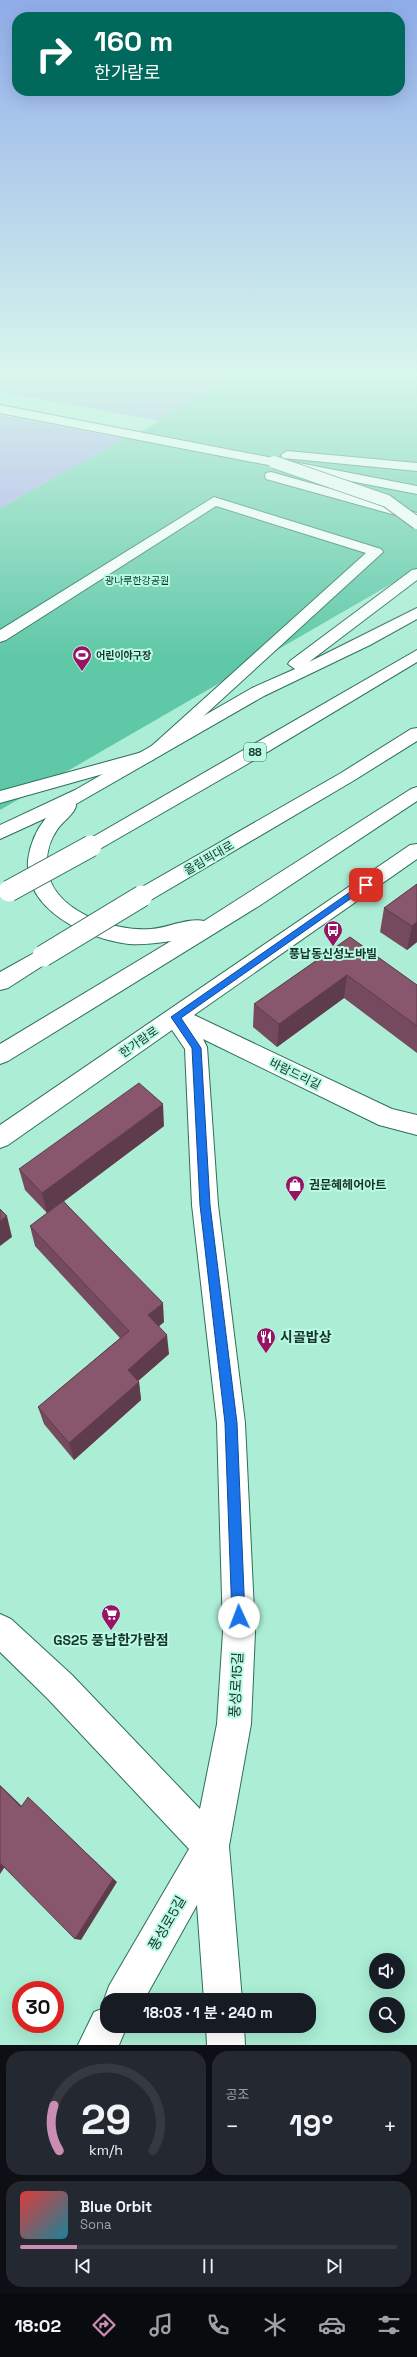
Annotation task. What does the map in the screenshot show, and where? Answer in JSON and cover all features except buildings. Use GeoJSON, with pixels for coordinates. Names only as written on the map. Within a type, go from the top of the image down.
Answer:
{"type":"FeatureCollection","features":[{"type":"Feature","properties":{"kind":"main road"},"geometry":{"type":"LineString","coordinates":[[290,467],[387,501],[417,523]]}},
{"type":"Feature","properties":{"kind":"main road"},"geometry":{"type":"LineString","coordinates":[[302,467],[417,490]]}},
{"type":"Feature","properties":{"kind":"main road"},"geometry":{"type":"LineString","coordinates":[[354,467],[417,479]]}},
{"type":"Feature","properties":{"kind":"main road"},"geometry":{"type":"LineString","coordinates":[[271,476],[417,518]]}},
{"type":"Feature","properties":{"kind":"main road"},"geometry":{"type":"LineString","coordinates":[[0,637],[214,501],[376,552],[151,753],[0,797]]}},
{"type":"Feature","properties":{"kind":"main road"},"geometry":{"type":"LineString","coordinates":[[258,692],[417,573]]}},
{"type":"Feature","properties":{"kind":"main road"},"geometry":{"type":"LineString","coordinates":[[0,833],[81,794],[258,692],[364,642],[417,613]]}},
{"type":"Feature","properties":{"kind":"main road","name":"88"},"geometry":{"type":"LineString","coordinates":[[5,894],[245,758],[417,655]]}},
{"type":"Feature","properties":{"kind":"main road","name":"올림픽대로"},"geometry":{"type":"LineString","coordinates":[[0,982],[142,896],[347,777],[417,733]]}},
{"type":"Feature","properties":{"kind":"main road"},"geometry":{"type":"LineString","coordinates":[[347,777],[417,750]]}},
{"type":"Feature","properties":{"kind":"main road"},"geometry":{"type":"LineString","coordinates":[[0,1055],[252,901],[417,792]]}},
{"type":"Feature","properties":{"kind":"main road"},"geometry":{"type":"LineString","coordinates":[[81,794],[58,814],[45,830],[38,849],[38,863],[42,884],[50,899],[60,910],[95,928],[120,935],[147,937],[178,933],[201,925],[252,901]]}},
{"type":"Feature","properties":{"kind":"main road","name":"한가람로"},"geometry":{"type":"LineString","coordinates":[[0,1138],[417,850]]}},
{"type":"Feature","properties":{"kind":"main road","name":"바람드리길"},"geometry":{"type":"LineString","coordinates":[[175,1017],[387,1118],[417,1125]]}},
{"type":"Feature","properties":{"kind":"main road","name":"풍성로15길"},"geometry":{"type":"LineString","coordinates":[[175,1017],[196,1048],[205,1205],[231,1423],[239,1632],[234,1724],[211,1846],[222,1993]]}},
{"type":"Feature","properties":{"kind":"main road"},"geometry":{"type":"LineString","coordinates":[[0,1630],[60,1687],[211,1846]]}},
{"type":"Feature","properties":{"kind":"main road","name":"풍성로5길"},"geometry":{"type":"LineString","coordinates":[[127,1993],[211,1846]]}},
{"type":"Feature","properties":{"kind":"main road"},"geometry":{"type":"LineString","coordinates":[[98,2045],[104,2033]]}},
{"type":"Feature","properties":{"kind":"main road"},"geometry":{"type":"LineString","coordinates":[[225,2033],[226,2045]]}},
{"type":"Feature","properties":{"kind":"green space","name":"광나루한강공원"},"geometry":{"type":"Polygon","coordinates":[[[72,467],[417,467],[417,569],[0,810],[0,508],[72,467]]]}},
{"type":"Feature","properties":{"kind":"shaded area"},"geometry":{"type":"Polygon","coordinates":[[[0,467],[72,467],[0,508],[0,467]]]}},
{"type":"Feature","properties":{"kind":"place","name":"어린이야구장"},"geometry":{"type":"Point","coordinates":[82,672]}},
{"type":"Feature","properties":{"kind":"place","name":"풍납동신성노바빌"},"geometry":{"type":"Point","coordinates":[333,947]}},
{"type":"Feature","properties":{"kind":"place","name":"권문혜헤어아트"},"geometry":{"type":"Point","coordinates":[295,1202]}},
{"type":"Feature","properties":{"kind":"place","name":"시골밥상"},"geometry":{"type":"Point","coordinates":[266,1354]}},
{"type":"Feature","properties":{"kind":"place","name":"GS25 풍납한가람점"},"geometry":{"type":"Point","coordinates":[111,1631]}},
{"type":"Feature","properties":{"kind":"route"},"geometry":{"type":"LineString","coordinates":[[239,1617],[231,1423],[205,1205],[196,1048],[175,1017],[366,885]]}}]}
